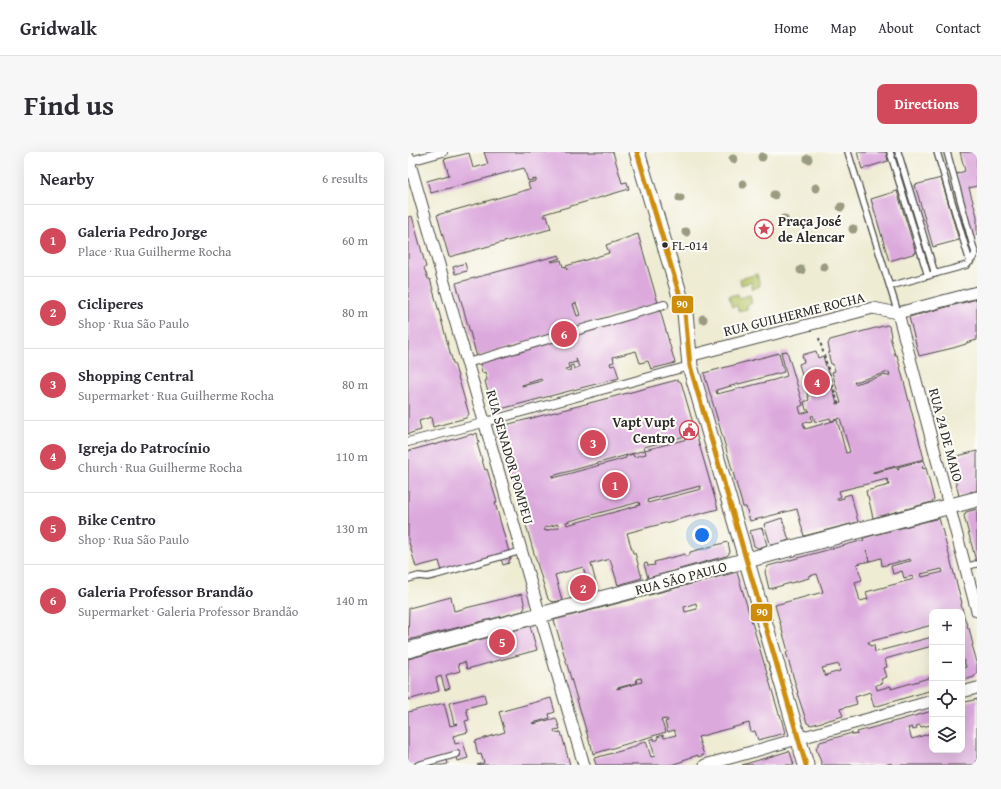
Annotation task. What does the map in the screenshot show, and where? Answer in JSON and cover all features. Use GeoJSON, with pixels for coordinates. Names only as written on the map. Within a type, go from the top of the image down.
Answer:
{"type":"FeatureCollection","features":[{"type":"Feature","properties":{"kind":"main road"},"geometry":{"type":"LineString","coordinates":[[637,152],[685,313],[686,362],[690,366],[806,765]]}},
{"type":"Feature","properties":{"kind":"main road","name":"RUA SÃO PAULO"},"geometry":{"type":"LineString","coordinates":[[408,650],[977,500]]}},
{"type":"Feature","properties":{"kind":"street"},"geometry":{"type":"LineString","coordinates":[[411,158],[443,152]]}},
{"type":"Feature","properties":{"kind":"street","name":"RUA SENADOR POMPEU"},"geometry":{"type":"LineString","coordinates":[[411,158],[521,551],[584,765]]}},
{"type":"Feature","properties":{"kind":"street","name":"RUA GUILHERME ROCHA"},"geometry":{"type":"LineString","coordinates":[[489,421],[873,308],[898,313],[977,292]]}},
{"type":"Feature","properties":{"kind":"street"},"geometry":{"type":"LineString","coordinates":[[476,360],[664,305]]}},
{"type":"Feature","properties":{"kind":"street","name":"RUA 24 DE MAIO"},"geometry":{"type":"LineString","coordinates":[[898,313],[950,507],[971,565],[977,611]]}},
{"type":"Feature","properties":{"kind":"street"},"geometry":{"type":"LineString","coordinates":[[408,442],[479,424]]}},
{"type":"Feature","properties":{"kind":"street"},"geometry":{"type":"LineString","coordinates":[[965,691],[977,688]]}},
{"type":"Feature","properties":{"kind":"street"},"geometry":{"type":"LineString","coordinates":[[705,765],[929,702]]}},
{"type":"Feature","properties":{"kind":"lane"},"geometry":{"type":"LineString","coordinates":[[848,152],[898,313]]}},
{"type":"Feature","properties":{"kind":"lane"},"geometry":{"type":"LineString","coordinates":[[890,152],[928,276]]}},
{"type":"Feature","properties":{"kind":"lane"},"geometry":{"type":"LineString","coordinates":[[898,152],[934,274]]}},
{"type":"Feature","properties":{"kind":"lane"},"geometry":{"type":"LineString","coordinates":[[937,152],[970,262]]}},
{"type":"Feature","properties":{"kind":"lane"},"geometry":{"type":"LineString","coordinates":[[890,286],[967,266],[975,253],[946,152]]}},
{"type":"Feature","properties":{"kind":"lane"},"geometry":{"type":"LineString","coordinates":[[408,579],[419,576],[427,577],[436,575],[521,551]]}},
{"type":"Feature","properties":{"kind":"lane"},"geometry":{"type":"LineString","coordinates":[[418,765],[457,754]]}},
{"type":"Feature","properties":{"kind":"path"},"geometry":{"type":"LineString","coordinates":[[819,338],[838,403]]}},
{"type":"Feature","properties":{"kind":"green space"},"geometry":{"type":"Polygon","coordinates":[[[757,274],[760,286],[753,289],[751,282],[741,285],[740,279],[757,274]]]}},
{"type":"Feature","properties":{"kind":"green space"},"geometry":{"type":"Polygon","coordinates":[[[738,294],[739,298],[750,295],[752,303],[747,305],[747,309],[738,311],[737,306],[732,307],[729,296],[738,294]]]}},
{"type":"Feature","properties":{"kind":"building"},"geometry":{"type":"Polygon","coordinates":[[[484,152],[613,152],[622,183],[627,182],[629,189],[544,214],[544,217],[547,216],[551,229],[449,257],[437,215],[530,189],[528,183],[536,181],[536,179],[528,181],[524,168],[431,193],[427,181],[449,175],[444,159],[469,153],[473,168],[488,164],[484,152]]]}},
{"type":"Feature","properties":{"kind":"building"},"geometry":{"type":"Polygon","coordinates":[[[857,152],[886,152],[888,161],[862,169],[857,152]]]}},
{"type":"Feature","properties":{"kind":"building"},"geometry":{"type":"Polygon","coordinates":[[[960,152],[977,152],[977,186],[969,188],[977,216],[977,235],[973,236],[956,174],[965,171],[960,152]]]}},
{"type":"Feature","properties":{"kind":"building"},"geometry":{"type":"Polygon","coordinates":[[[941,178],[959,240],[933,247],[915,185],[941,178]]]}},
{"type":"Feature","properties":{"kind":"building"},"geometry":{"type":"Polygon","coordinates":[[[897,191],[916,253],[889,261],[871,199],[897,191]]]}},
{"type":"Feature","properties":{"kind":"building"},"geometry":{"type":"Polygon","coordinates":[[[412,216],[426,267],[424,268],[428,279],[430,279],[453,363],[469,414],[466,418],[433,427],[431,417],[419,421],[421,430],[408,434],[408,217],[412,216]]]}},
{"type":"Feature","properties":{"kind":"building"},"geometry":{"type":"Polygon","coordinates":[[[638,234],[658,303],[477,357],[456,283],[559,255],[560,258],[551,261],[561,260],[563,267],[565,266],[567,270],[566,266],[609,253],[606,245],[638,234]],[[576,303],[573,304],[577,316],[580,315],[576,303]]]}},
{"type":"Feature","properties":{"kind":"building"},"geometry":{"type":"Polygon","coordinates":[[[465,263],[467,271],[455,274],[453,267],[465,263]]]}},
{"type":"Feature","properties":{"kind":"building"},"geometry":{"type":"Polygon","coordinates":[[[977,299],[977,340],[953,348],[919,356],[909,317],[977,299]]]}},
{"type":"Feature","properties":{"kind":"building"},"geometry":{"type":"Polygon","coordinates":[[[660,310],[675,363],[651,369],[648,361],[640,363],[636,351],[613,357],[614,362],[610,363],[611,366],[615,365],[619,378],[493,411],[485,381],[487,380],[485,372],[482,373],[480,363],[660,310]],[[576,359],[577,362],[568,364],[569,368],[565,369],[566,371],[571,370],[570,366],[573,365],[574,369],[579,367],[576,359]],[[541,379],[522,385],[522,386],[542,381],[541,379]]]}},
{"type":"Feature","properties":{"kind":"building"},"geometry":{"type":"Polygon","coordinates":[[[887,325],[889,326],[890,337],[895,355],[897,355],[924,459],[873,473],[896,467],[899,470],[898,467],[924,460],[926,466],[922,467],[923,469],[926,468],[934,499],[932,502],[873,518],[866,491],[889,485],[887,479],[839,491],[841,497],[837,498],[837,500],[851,494],[858,522],[804,536],[797,509],[750,521],[746,507],[743,507],[704,373],[779,353],[784,372],[716,390],[717,394],[774,380],[787,376],[781,352],[787,351],[803,405],[799,407],[801,414],[810,411],[806,410],[804,402],[809,400],[799,364],[804,362],[802,355],[816,351],[818,358],[823,356],[837,404],[841,403],[832,372],[835,371],[828,353],[830,353],[828,344],[830,340],[887,325]],[[889,372],[854,382],[855,384],[885,375],[890,375],[889,372]],[[813,415],[811,416],[812,421],[803,423],[805,429],[837,420],[846,453],[850,452],[840,418],[831,421],[830,418],[815,422],[813,415]]]}},
{"type":"Feature","properties":{"kind":"building"},"geometry":{"type":"Polygon","coordinates":[[[677,380],[681,382],[718,509],[627,533],[633,553],[635,553],[642,578],[618,585],[610,559],[591,564],[598,590],[590,592],[583,567],[555,575],[562,600],[554,602],[550,601],[548,599],[533,550],[498,427],[677,380]],[[686,436],[644,447],[645,450],[687,439],[686,436]],[[645,450],[552,476],[553,478],[626,458],[626,456],[633,454],[634,457],[646,454],[645,450]],[[700,486],[647,500],[648,503],[701,489],[700,486]],[[639,502],[566,522],[567,525],[640,505],[639,502]],[[558,524],[544,528],[545,531],[559,527],[558,524]]]}},
{"type":"Feature","properties":{"kind":"building"},"geometry":{"type":"Polygon","coordinates":[[[477,433],[479,443],[477,443],[497,502],[495,503],[511,559],[509,560],[509,563],[503,565],[500,555],[442,571],[439,561],[416,567],[408,539],[408,451],[477,433]]]}},
{"type":"Feature","properties":{"kind":"building"},"geometry":{"type":"Polygon","coordinates":[[[977,451],[977,491],[970,492],[971,494],[959,496],[950,458],[977,451]]]}},
{"type":"Feature","properties":{"kind":"building"},"geometry":{"type":"Polygon","coordinates":[[[977,509],[977,565],[964,516],[966,512],[977,509]]]}},
{"type":"Feature","properties":{"kind":"building"},"geometry":{"type":"Polygon","coordinates":[[[782,518],[789,540],[771,546],[764,524],[782,518]]]}},
{"type":"Feature","properties":{"kind":"building"},"geometry":{"type":"Polygon","coordinates":[[[939,518],[962,603],[962,609],[929,609],[929,626],[868,642],[870,646],[874,645],[875,652],[929,638],[929,647],[885,659],[887,667],[884,668],[887,677],[881,679],[883,683],[876,685],[877,690],[891,686],[891,689],[929,678],[929,691],[874,707],[870,692],[855,697],[857,704],[840,709],[843,716],[811,725],[807,723],[797,693],[786,652],[788,651],[775,605],[823,592],[817,574],[809,576],[809,578],[769,589],[765,572],[768,566],[864,540],[863,538],[939,518]],[[881,558],[857,564],[862,580],[855,582],[860,601],[868,599],[866,592],[914,579],[913,576],[904,578],[902,571],[893,574],[891,566],[911,561],[910,559],[882,566],[881,558]],[[942,569],[921,574],[922,577],[943,572],[942,569]],[[839,664],[822,668],[825,676],[840,671],[839,664]]]}},
{"type":"Feature","properties":{"kind":"building"},"geometry":{"type":"Polygon","coordinates":[[[762,528],[767,545],[758,548],[754,546],[750,531],[762,528]]]}},
{"type":"Feature","properties":{"kind":"building"},"geometry":{"type":"Polygon","coordinates":[[[728,542],[730,552],[726,556],[648,578],[644,564],[647,563],[648,566],[655,565],[654,562],[685,554],[685,557],[690,555],[690,552],[728,542]]]}},
{"type":"Feature","properties":{"kind":"building"},"geometry":{"type":"Polygon","coordinates":[[[737,572],[785,733],[758,740],[755,731],[751,732],[749,723],[698,737],[704,755],[698,757],[698,755],[671,765],[596,765],[594,758],[628,749],[646,741],[651,757],[655,756],[650,740],[654,738],[654,740],[658,740],[657,737],[663,735],[664,738],[676,735],[674,730],[668,732],[665,722],[668,721],[665,719],[661,720],[666,732],[593,754],[554,620],[737,572]],[[696,603],[684,607],[685,612],[697,609],[696,603]],[[641,678],[636,679],[637,683],[617,689],[642,682],[641,678]]]}},
{"type":"Feature","properties":{"kind":"building"},"geometry":{"type":"Polygon","coordinates":[[[586,581],[589,593],[581,596],[577,584],[586,581]]]}},
{"type":"Feature","properties":{"kind":"building"},"geometry":{"type":"Polygon","coordinates":[[[522,594],[525,607],[523,611],[408,640],[409,608],[451,597],[454,611],[522,594]]]}},
{"type":"Feature","properties":{"kind":"building"},"geometry":{"type":"Polygon","coordinates":[[[965,619],[969,628],[977,662],[977,672],[974,677],[965,680],[965,619]]]}},
{"type":"Feature","properties":{"kind":"building"},"geometry":{"type":"Polygon","coordinates":[[[530,626],[537,650],[467,669],[465,662],[458,664],[460,671],[446,675],[450,688],[445,690],[441,676],[436,678],[439,691],[408,700],[408,659],[530,626]]]}},
{"type":"Feature","properties":{"kind":"building"},"geometry":{"type":"Polygon","coordinates":[[[484,694],[486,703],[466,708],[469,720],[465,721],[468,732],[453,736],[455,744],[463,742],[468,758],[458,761],[457,757],[447,760],[448,764],[443,765],[408,765],[408,712],[444,703],[450,726],[458,724],[454,724],[449,703],[484,694]]]}},
{"type":"Feature","properties":{"kind":"building"},"geometry":{"type":"Polygon","coordinates":[[[551,698],[555,712],[549,714],[550,718],[533,724],[556,718],[560,729],[554,730],[555,733],[561,732],[570,765],[477,765],[484,763],[481,754],[478,755],[475,741],[505,732],[499,712],[551,698]]]}},
{"type":"Feature","properties":{"kind":"building"},"geometry":{"type":"Polygon","coordinates":[[[977,699],[977,765],[893,765],[892,763],[884,765],[822,765],[816,748],[820,742],[852,733],[853,735],[858,734],[857,732],[929,712],[929,725],[921,727],[920,725],[916,726],[917,728],[913,730],[912,727],[908,728],[912,739],[929,734],[929,753],[965,753],[965,702],[977,699]]]}},
{"type":"Feature","properties":{"kind":"building"},"geometry":{"type":"Polygon","coordinates":[[[789,751],[794,765],[742,765],[789,751]]]}},
{"type":"Feature","properties":{"kind":"transit line","name":"90"},"geometry":{"type":"LineString","coordinates":[[637,152],[685,313],[690,366],[806,765]]}},
{"type":"Feature","properties":{"kind":"place","name":"Praça José de Alencar"},"geometry":{"type":"Point","coordinates":[764,229]}},
{"type":"Feature","properties":{"kind":"place","name":"FL-014"},"geometry":{"type":"Point","coordinates":[665,245]}},
{"type":"Feature","properties":{"kind":"place","name":"Galeria Professor Brandão"},"geometry":{"type":"Point","coordinates":[564,334]}},
{"type":"Feature","properties":{"kind":"place","name":"Igreja do Patrocínio"},"geometry":{"type":"Point","coordinates":[817,382]}},
{"type":"Feature","properties":{"kind":"place","name":"Vapt Vupt Centro"},"geometry":{"type":"Point","coordinates":[689,430]}},
{"type":"Feature","properties":{"kind":"place","name":"Shopping Central"},"geometry":{"type":"Point","coordinates":[593,443]}},
{"type":"Feature","properties":{"kind":"place","name":"Galeria Pedro Jorge"},"geometry":{"type":"Point","coordinates":[615,485]}},
{"type":"Feature","properties":{"kind":"place","name":"Cicliperes"},"geometry":{"type":"Point","coordinates":[583,588]}},
{"type":"Feature","properties":{"kind":"place","name":"Bike Centro"},"geometry":{"type":"Point","coordinates":[502,642]}}]}
